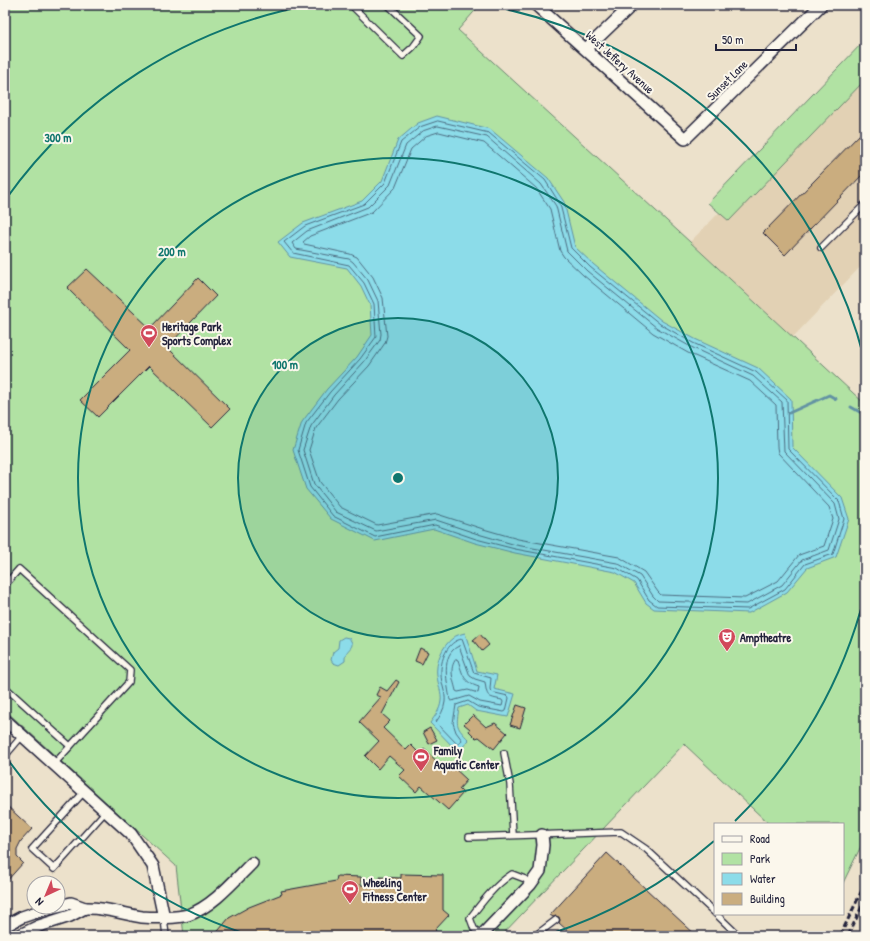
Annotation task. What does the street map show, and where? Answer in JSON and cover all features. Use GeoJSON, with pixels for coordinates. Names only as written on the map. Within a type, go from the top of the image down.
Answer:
{"type":"FeatureCollection","features":[{"type":"Feature","properties":{"kind":"street","name":"West Jeffery Avenue"},"geometry":{"type":"LineString","coordinates":[[536,5],[685,139]]}},
{"type":"Feature","properties":{"kind":"street"},"geometry":{"type":"LineString","coordinates":[[586,49],[632,5]]}},
{"type":"Feature","properties":{"kind":"street","name":"Sunset Lane"},"geometry":{"type":"LineString","coordinates":[[685,139],[821,5]]}},
{"type":"Feature","properties":{"kind":"street"},"geometry":{"type":"LineString","coordinates":[[5,720],[131,834],[153,866],[164,918]]}},
{"type":"Feature","properties":{"kind":"street"},"geometry":{"type":"LineString","coordinates":[[482,935],[530,885],[540,871],[543,845],[542,835]]}},
{"type":"Feature","properties":{"kind":"street"},"geometry":{"type":"LineString","coordinates":[[18,936],[39,926],[70,916],[85,908],[97,907],[143,917],[164,918],[188,915],[209,904],[252,863]]}},
{"type":"Feature","properties":{"kind":"street"},"geometry":{"type":"LineString","coordinates":[[66,904],[71,903],[85,908]]}},
{"type":"Feature","properties":{"kind":"street"},"geometry":{"type":"LineString","coordinates":[[5,926],[28,915]]}},
{"type":"Feature","properties":{"kind":"lane"},"geometry":{"type":"LineString","coordinates":[[351,5],[403,56],[413,47],[421,36],[388,5]]}},
{"type":"Feature","properties":{"kind":"lane"},"geometry":{"type":"LineString","coordinates":[[821,248],[865,204]]}},
{"type":"Feature","properties":{"kind":"lane"},"geometry":{"type":"LineString","coordinates":[[5,585],[20,569],[130,670],[129,682],[54,764]]}},
{"type":"Feature","properties":{"kind":"lane"},"geometry":{"type":"LineString","coordinates":[[5,687],[70,746]]}},
{"type":"Feature","properties":{"kind":"lane"},"geometry":{"type":"LineString","coordinates":[[5,756],[22,736]]}},
{"type":"Feature","properties":{"kind":"lane"},"geometry":{"type":"LineString","coordinates":[[504,753],[510,784],[513,836]]}},
{"type":"Feature","properties":{"kind":"lane"},"geometry":{"type":"LineString","coordinates":[[84,792],[32,849],[54,869],[106,811]]}},
{"type":"Feature","properties":{"kind":"lane"},"geometry":{"type":"LineString","coordinates":[[469,837],[621,832],[646,849],[714,913]]}},
{"type":"Feature","properties":{"kind":"lane"},"geometry":{"type":"LineString","coordinates":[[482,935],[474,929],[470,918],[504,879],[512,874],[524,879],[530,885]]}},
{"type":"Feature","properties":{"kind":"lane"},"geometry":{"type":"LineString","coordinates":[[716,915],[739,936]]}},
{"type":"Feature","properties":{"kind":"lane"},"geometry":{"type":"LineString","coordinates":[[164,918],[166,936]]}},
{"type":"Feature","properties":{"kind":"lane"},"geometry":{"type":"LineString","coordinates":[[536,936],[556,920]]}},
{"type":"Feature","properties":{"kind":"shaded area"},"geometry":{"type":"Polygon","coordinates":[[[865,66],[865,262],[793,337],[690,242],[865,66]]]}},
{"type":"Feature","properties":{"kind":"green space"},"geometry":{"type":"Polygon","coordinates":[[[5,5],[433,5],[436,8],[438,5],[480,5],[458,30],[865,404],[865,838],[844,881],[844,823],[768,823],[684,744],[501,936],[184,936],[176,866],[5,710],[5,546],[7,543],[5,540],[5,5]]]}},
{"type":"Feature","properties":{"kind":"green space"},"geometry":{"type":"Polygon","coordinates":[[[865,40],[865,80],[729,221],[708,203],[865,40]]]}},
{"type":"Feature","properties":{"kind":"water"},"geometry":{"type":"Polygon","coordinates":[[[437,116],[490,129],[548,178],[564,202],[575,247],[593,264],[662,321],[695,339],[758,368],[791,399],[792,447],[842,498],[849,519],[836,557],[807,568],[787,592],[749,613],[654,609],[646,603],[634,583],[615,572],[515,553],[475,543],[434,529],[375,541],[331,519],[306,489],[293,450],[302,422],[327,389],[357,357],[372,335],[370,305],[361,286],[347,268],[290,257],[278,242],[303,223],[362,201],[382,181],[398,140],[418,123],[437,116]]]}},
{"type":"Feature","properties":{"kind":"water"},"geometry":{"type":"Polygon","coordinates":[[[465,633],[477,671],[497,675],[494,689],[515,694],[508,717],[476,711],[468,705],[459,708],[457,723],[459,729],[469,740],[458,752],[430,723],[438,710],[441,701],[437,671],[438,660],[449,641],[456,636],[465,633]]]}},
{"type":"Feature","properties":{"kind":"water"},"geometry":{"type":"Polygon","coordinates":[[[344,637],[349,638],[352,645],[347,652],[345,661],[339,665],[333,663],[331,660],[333,652],[338,648],[339,640],[344,637]]]}},
{"type":"Feature","properties":{"kind":"building"},"geometry":{"type":"Polygon","coordinates":[[[865,129],[865,172],[785,255],[763,233],[865,129]]]}},
{"type":"Feature","properties":{"kind":"building","name":"Heritage Park Sports Complex"},"geometry":{"type":"Polygon","coordinates":[[[87,269],[150,328],[198,278],[216,296],[167,347],[230,409],[212,427],[149,366],[98,417],[80,400],[130,350],[67,288],[87,269]]]}},
{"type":"Feature","properties":{"kind":"building"},"geometry":{"type":"Polygon","coordinates":[[[480,634],[489,645],[482,651],[473,640],[480,634]]]}},
{"type":"Feature","properties":{"kind":"building"},"geometry":{"type":"Polygon","coordinates":[[[420,648],[428,652],[422,664],[415,661],[420,648]]]}},
{"type":"Feature","properties":{"kind":"building","name":"Family Aquatic Center"},"geometry":{"type":"Polygon","coordinates":[[[396,680],[399,682],[382,714],[390,721],[383,728],[406,750],[411,745],[420,754],[424,749],[446,770],[451,765],[467,780],[459,789],[463,793],[448,810],[421,786],[416,792],[399,776],[405,770],[389,756],[378,769],[365,756],[379,741],[359,722],[381,697],[376,695],[380,687],[387,691],[396,680]]]}},
{"type":"Feature","properties":{"kind":"building"},"geometry":{"type":"Polygon","coordinates":[[[517,705],[526,708],[520,728],[510,725],[517,705]]]}},
{"type":"Feature","properties":{"kind":"building"},"geometry":{"type":"Polygon","coordinates":[[[473,715],[486,727],[495,723],[507,733],[494,749],[479,737],[476,738],[469,731],[470,729],[464,724],[473,715]]]}},
{"type":"Feature","properties":{"kind":"building"},"geometry":{"type":"Polygon","coordinates":[[[430,728],[437,740],[429,744],[423,732],[430,728]]]}},
{"type":"Feature","properties":{"kind":"building"},"geometry":{"type":"Polygon","coordinates":[[[5,804],[32,829],[21,841],[17,849],[17,857],[23,863],[5,883],[5,804]]]}},
{"type":"Feature","properties":{"kind":"building"},"geometry":{"type":"Polygon","coordinates":[[[607,853],[697,936],[565,936],[569,932],[559,923],[559,917],[553,917],[550,915],[607,853]]]}},
{"type":"Feature","properties":{"kind":"building","name":"Wheeling Fitness Center"},"geometry":{"type":"Polygon","coordinates":[[[401,874],[443,875],[443,910],[449,915],[435,930],[441,936],[214,936],[229,918],[249,907],[282,894],[281,891],[336,881],[337,876],[361,877],[361,885],[380,885],[380,877],[401,878],[401,874]]]}},
{"type":"Feature","properties":{"kind":"waterway"},"geometry":{"type":"LineString","coordinates":[[789,413],[829,395],[836,399]]}},
{"type":"Feature","properties":{"kind":"waterway"},"geometry":{"type":"LineString","coordinates":[[851,407],[865,415]]}},
{"type":"Feature","properties":{"kind":"railway"},"geometry":{"type":"LineString","coordinates":[[840,936],[865,884]]}},
{"type":"Feature","properties":{"kind":"railway"},"geometry":{"type":"LineString","coordinates":[[848,936],[865,900]]}},
{"type":"Feature","properties":{"kind":"place","name":"Heritage Park Sports Complex"},"geometry":{"type":"Point","coordinates":[149,348]}},
{"type":"Feature","properties":{"kind":"place","name":"Amptheatre"},"geometry":{"type":"Point","coordinates":[727,652]}},
{"type":"Feature","properties":{"kind":"place","name":"Family Aquatic Center"},"geometry":{"type":"Point","coordinates":[421,772]}},
{"type":"Feature","properties":{"kind":"place","name":"Wheeling Fitness Center"},"geometry":{"type":"Point","coordinates":[350,904]}}]}
